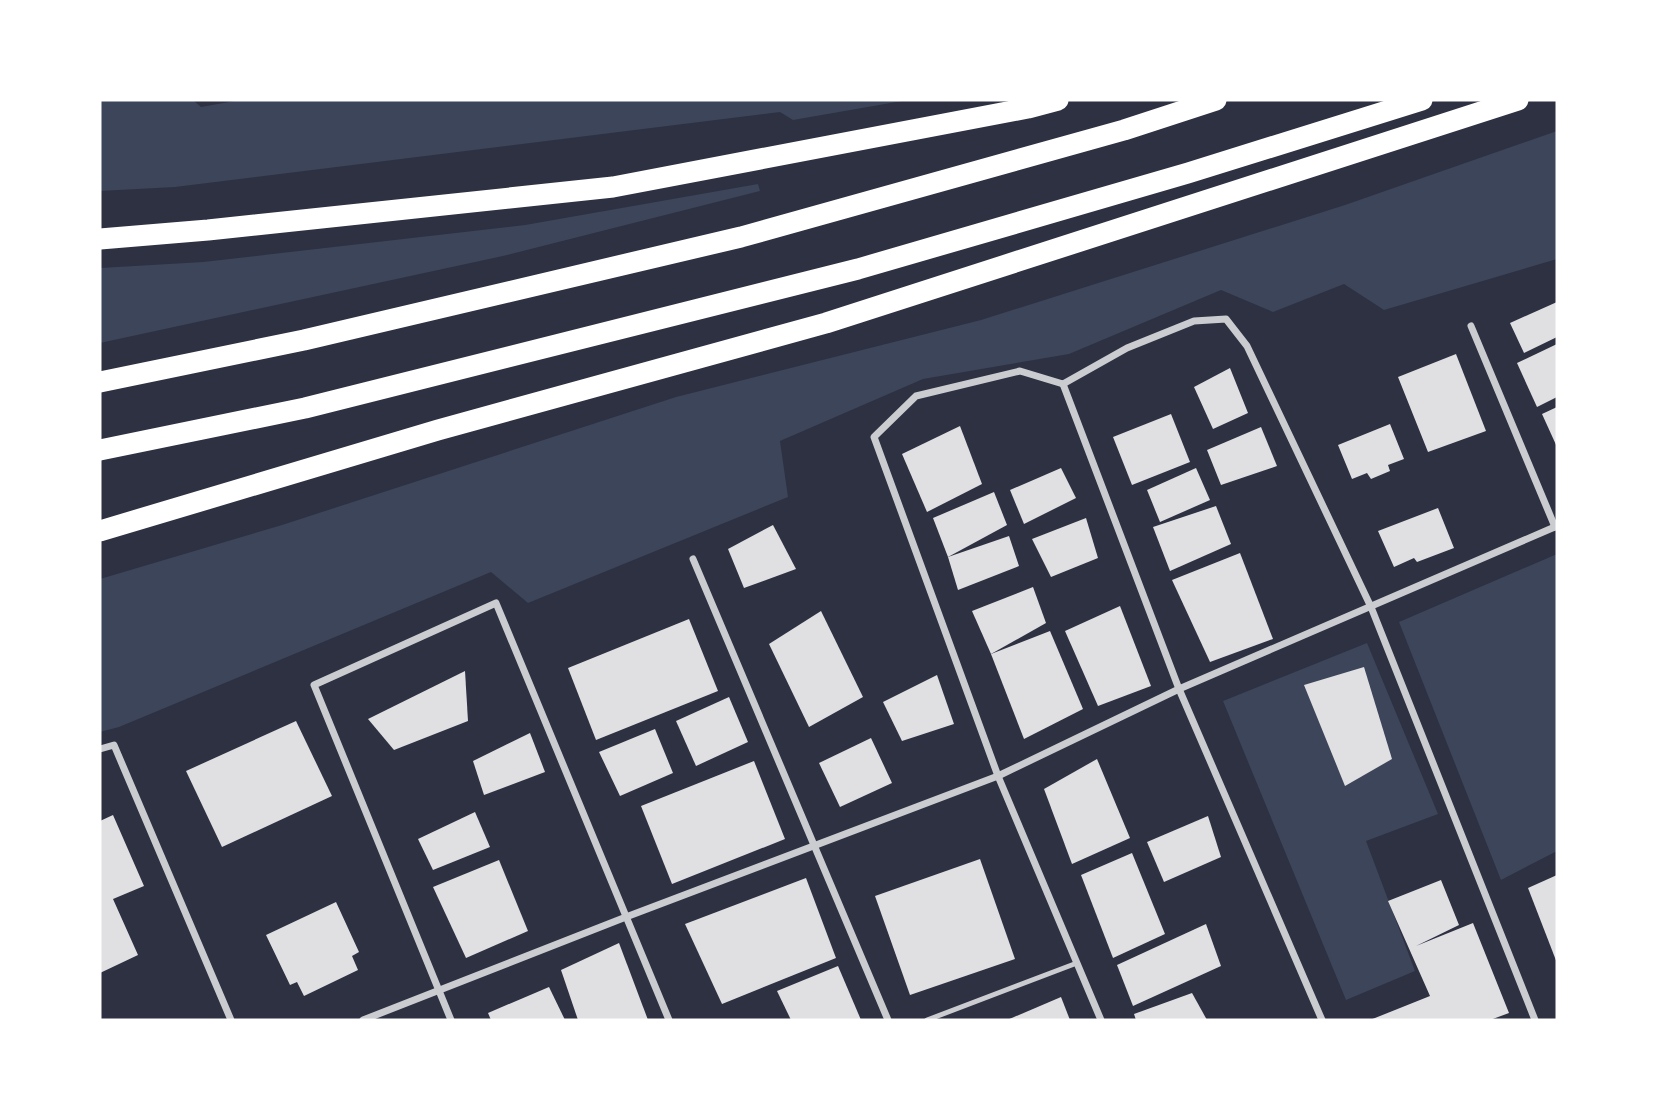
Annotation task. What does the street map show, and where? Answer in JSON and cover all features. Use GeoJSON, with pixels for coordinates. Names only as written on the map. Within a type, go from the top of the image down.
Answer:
{"type":"FeatureCollection","features":[{"type":"Feature","properties":{"kind":"highway"},"geometry":{"type":"LineString","coordinates":[[100,239],[613,187],[1059,100]]}},
{"type":"Feature","properties":{"kind":"highway"},"geometry":{"type":"LineString","coordinates":[[100,382],[304,340],[741,237],[1124,130],[1216,100]]}},
{"type":"Feature","properties":{"kind":"highway"},"geometry":{"type":"LineString","coordinates":[[100,450],[305,408],[858,269],[1188,173],[1422,100]]}},
{"type":"Feature","properties":{"kind":"highway"},"geometry":{"type":"LineString","coordinates":[[100,531],[438,430],[826,323],[1518,100]]}},
{"type":"Feature","properties":{"kind":"street"},"geometry":{"type":"LineString","coordinates":[[1101,1020],[998,776],[874,437],[916,396],[1020,371],[1063,384],[1127,348],[1194,321],[1226,319],[1247,346],[1371,607],[1535,1020]]}},
{"type":"Feature","properties":{"kind":"street"},"geometry":{"type":"LineString","coordinates":[[363,1020],[998,776],[1179,689],[1556,526],[1471,326]]}},
{"type":"Feature","properties":{"kind":"street"},"geometry":{"type":"LineString","coordinates":[[1063,384],[1179,689],[1322,1020]]}},
{"type":"Feature","properties":{"kind":"street"},"geometry":{"type":"LineString","coordinates":[[693,559],[888,1020]]}},
{"type":"Feature","properties":{"kind":"street"},"geometry":{"type":"LineString","coordinates":[[451,1020],[314,685],[496,603],[669,1020]]}},
{"type":"Feature","properties":{"kind":"street"},"geometry":{"type":"LineString","coordinates":[[100,749],[114,745],[231,1020]]}},
{"type":"Feature","properties":{"kind":"lane"},"geometry":{"type":"LineString","coordinates":[[927,1020],[1077,963]]}},
{"type":"Feature","properties":{"kind":"shaded area"},"geometry":{"type":"Polygon","coordinates":[[[100,100],[193,100],[201,107],[240,100],[908,100],[793,120],[780,112],[175,187],[100,191],[100,100]]]}},
{"type":"Feature","properties":{"kind":"shaded area"},"geometry":{"type":"Polygon","coordinates":[[[1557,131],[1557,259],[1384,310],[1344,284],[1273,312],[1221,290],[1069,354],[923,379],[780,441],[788,497],[528,603],[491,572],[119,727],[100,732],[100,579],[282,525],[676,397],[981,320],[1345,205],[1557,131]]]}},
{"type":"Feature","properties":{"kind":"shaded area"},"geometry":{"type":"Polygon","coordinates":[[[758,184],[760,191],[503,256],[100,343],[100,268],[203,262],[525,225],[758,184]]]}},
{"type":"Feature","properties":{"kind":"shaded area"},"geometry":{"type":"Polygon","coordinates":[[[1557,554],[1557,851],[1501,880],[1399,622],[1557,554]]]}},
{"type":"Feature","properties":{"kind":"shaded area"},"geometry":{"type":"Polygon","coordinates":[[[1367,643],[1438,814],[1366,841],[1415,971],[1346,1000],[1223,701],[1367,643]]]}},
{"type":"Feature","properties":{"kind":"building"},"geometry":{"type":"Polygon","coordinates":[[[1557,302],[1557,337],[1524,353],[1510,323],[1557,302]]]}},
{"type":"Feature","properties":{"kind":"building"},"geometry":{"type":"Polygon","coordinates":[[[1557,344],[1557,397],[1537,407],[1517,363],[1557,344]]]}},
{"type":"Feature","properties":{"kind":"building"},"geometry":{"type":"Polygon","coordinates":[[[1456,354],[1486,431],[1428,452],[1398,377],[1456,354]]]}},
{"type":"Feature","properties":{"kind":"building"},"geometry":{"type":"Polygon","coordinates":[[[1230,368],[1248,413],[1213,429],[1194,387],[1230,368]]]}},
{"type":"Feature","properties":{"kind":"building"},"geometry":{"type":"Polygon","coordinates":[[[1557,407],[1557,447],[1542,414],[1557,407]]]}},
{"type":"Feature","properties":{"kind":"building"},"geometry":{"type":"Polygon","coordinates":[[[1171,414],[1190,462],[1132,485],[1113,437],[1171,414]]]}},
{"type":"Feature","properties":{"kind":"building"},"geometry":{"type":"Polygon","coordinates":[[[1390,424],[1404,459],[1388,465],[1390,471],[1371,479],[1367,473],[1352,479],[1338,445],[1390,424]]]}},
{"type":"Feature","properties":{"kind":"building"},"geometry":{"type":"Polygon","coordinates":[[[960,426],[982,484],[927,512],[902,454],[960,426]]]}},
{"type":"Feature","properties":{"kind":"building"},"geometry":{"type":"Polygon","coordinates":[[[1261,427],[1277,466],[1221,485],[1207,450],[1261,427]]]}},
{"type":"Feature","properties":{"kind":"building"},"geometry":{"type":"Polygon","coordinates":[[[1061,468],[1076,498],[1024,524],[1010,490],[1061,468]]]}},
{"type":"Feature","properties":{"kind":"building"},"geometry":{"type":"Polygon","coordinates":[[[1196,468],[1210,500],[1160,522],[1147,490],[1196,468]]]}},
{"type":"Feature","properties":{"kind":"building"},"geometry":{"type":"Polygon","coordinates":[[[994,492],[1007,525],[948,557],[933,518],[994,492]]]}},
{"type":"Feature","properties":{"kind":"building"},"geometry":{"type":"Polygon","coordinates":[[[1216,506],[1231,544],[1170,571],[1153,527],[1216,506]]]}},
{"type":"Feature","properties":{"kind":"building"},"geometry":{"type":"Polygon","coordinates":[[[1438,508],[1454,548],[1417,562],[1414,558],[1394,567],[1378,531],[1438,508]]]}},
{"type":"Feature","properties":{"kind":"building"},"geometry":{"type":"Polygon","coordinates":[[[1086,518],[1098,558],[1051,577],[1032,539],[1086,518]]]}},
{"type":"Feature","properties":{"kind":"building"},"geometry":{"type":"Polygon","coordinates":[[[773,525],[796,569],[744,588],[728,549],[773,525]]]}},
{"type":"Feature","properties":{"kind":"building"},"geometry":{"type":"Polygon","coordinates":[[[1009,536],[1019,566],[958,590],[948,557],[1009,536]]]}},
{"type":"Feature","properties":{"kind":"building"},"geometry":{"type":"Polygon","coordinates":[[[1240,553],[1273,639],[1210,662],[1172,580],[1240,553]]]}},
{"type":"Feature","properties":{"kind":"building"},"geometry":{"type":"Polygon","coordinates":[[[1033,587],[1046,623],[991,654],[972,611],[1033,587]]]}},
{"type":"Feature","properties":{"kind":"building"},"geometry":{"type":"Polygon","coordinates":[[[1120,606],[1151,686],[1098,706],[1065,631],[1120,606]]]}},
{"type":"Feature","properties":{"kind":"building"},"geometry":{"type":"Polygon","coordinates":[[[821,611],[863,697],[809,727],[769,644],[821,611]]]}},
{"type":"Feature","properties":{"kind":"building"},"geometry":{"type":"Polygon","coordinates":[[[689,619],[718,691],[596,740],[568,668],[689,619]]]}},
{"type":"Feature","properties":{"kind":"building"},"geometry":{"type":"Polygon","coordinates":[[[1050,631],[1083,709],[1024,739],[991,654],[1050,631]]]}},
{"type":"Feature","properties":{"kind":"building"},"geometry":{"type":"Polygon","coordinates":[[[1364,667],[1392,759],[1345,786],[1304,685],[1364,667]]]}},
{"type":"Feature","properties":{"kind":"building"},"geometry":{"type":"Polygon","coordinates":[[[465,671],[468,721],[394,750],[368,719],[465,671]]]}},
{"type":"Feature","properties":{"kind":"building"},"geometry":{"type":"Polygon","coordinates":[[[937,675],[954,724],[902,741],[883,702],[937,675]]]}},
{"type":"Feature","properties":{"kind":"building"},"geometry":{"type":"Polygon","coordinates":[[[729,697],[748,742],[696,766],[676,721],[729,697]]]}},
{"type":"Feature","properties":{"kind":"building"},"geometry":{"type":"Polygon","coordinates":[[[296,721],[332,796],[222,847],[186,771],[296,721]]]}},
{"type":"Feature","properties":{"kind":"building"},"geometry":{"type":"Polygon","coordinates":[[[655,729],[673,773],[620,796],[599,752],[655,729]]]}},
{"type":"Feature","properties":{"kind":"building"},"geometry":{"type":"Polygon","coordinates":[[[530,733],[545,772],[484,795],[473,761],[530,733]]]}},
{"type":"Feature","properties":{"kind":"building"},"geometry":{"type":"Polygon","coordinates":[[[871,738],[892,783],[840,807],[819,763],[871,738]]]}},
{"type":"Feature","properties":{"kind":"building"},"geometry":{"type":"Polygon","coordinates":[[[1097,759],[1130,838],[1072,864],[1044,789],[1097,759]]]}},
{"type":"Feature","properties":{"kind":"building"},"geometry":{"type":"Polygon","coordinates":[[[754,761],[785,839],[672,884],[641,806],[754,761]]]}},
{"type":"Feature","properties":{"kind":"building"},"geometry":{"type":"Polygon","coordinates":[[[475,812],[490,847],[433,870],[418,839],[475,812]]]}},
{"type":"Feature","properties":{"kind":"building"},"geometry":{"type":"Polygon","coordinates":[[[113,815],[144,886],[113,899],[138,955],[100,973],[100,821],[113,815]]]}},
{"type":"Feature","properties":{"kind":"building"},"geometry":{"type":"Polygon","coordinates":[[[1208,816],[1221,857],[1164,882],[1147,842],[1208,816]]]}},
{"type":"Feature","properties":{"kind":"building"},"geometry":{"type":"Polygon","coordinates":[[[1132,853],[1165,934],[1113,958],[1081,875],[1132,853]]]}},
{"type":"Feature","properties":{"kind":"building"},"geometry":{"type":"Polygon","coordinates":[[[980,859],[1015,959],[910,995],[875,896],[980,859]]]}},
{"type":"Feature","properties":{"kind":"building"},"geometry":{"type":"Polygon","coordinates":[[[499,860],[528,931],[466,958],[433,887],[499,860]]]}},
{"type":"Feature","properties":{"kind":"building"},"geometry":{"type":"Polygon","coordinates":[[[1557,875],[1557,963],[1528,888],[1557,875]]]}},
{"type":"Feature","properties":{"kind":"building"},"geometry":{"type":"Polygon","coordinates":[[[806,878],[836,958],[722,1004],[685,924],[806,878]]]}},
{"type":"Feature","properties":{"kind":"building"},"geometry":{"type":"Polygon","coordinates":[[[1441,880],[1459,925],[1416,946],[1473,923],[1509,1013],[1490,1020],[1370,1020],[1430,996],[1388,901],[1441,880]]]}},
{"type":"Feature","properties":{"kind":"building"},"geometry":{"type":"Polygon","coordinates":[[[336,902],[359,952],[352,956],[358,970],[304,996],[297,982],[290,985],[266,935],[336,902]]]}},
{"type":"Feature","properties":{"kind":"building"},"geometry":{"type":"Polygon","coordinates":[[[1206,924],[1221,966],[1133,1006],[1117,965],[1206,924]]]}},
{"type":"Feature","properties":{"kind":"building"},"geometry":{"type":"Polygon","coordinates":[[[619,943],[648,1020],[578,1020],[561,970],[619,943]]]}},
{"type":"Feature","properties":{"kind":"building"},"geometry":{"type":"Polygon","coordinates":[[[838,966],[861,1020],[791,1020],[777,991],[838,966]]]}},
{"type":"Feature","properties":{"kind":"building"},"geometry":{"type":"Polygon","coordinates":[[[549,987],[565,1020],[491,1020],[488,1013],[549,987]]]}},
{"type":"Feature","properties":{"kind":"building"},"geometry":{"type":"Polygon","coordinates":[[[1192,993],[1207,1020],[1136,1020],[1134,1014],[1192,993]]]}},
{"type":"Feature","properties":{"kind":"building"},"geometry":{"type":"Polygon","coordinates":[[[1061,997],[1070,1020],[1007,1020],[1061,997]]]}}]}
